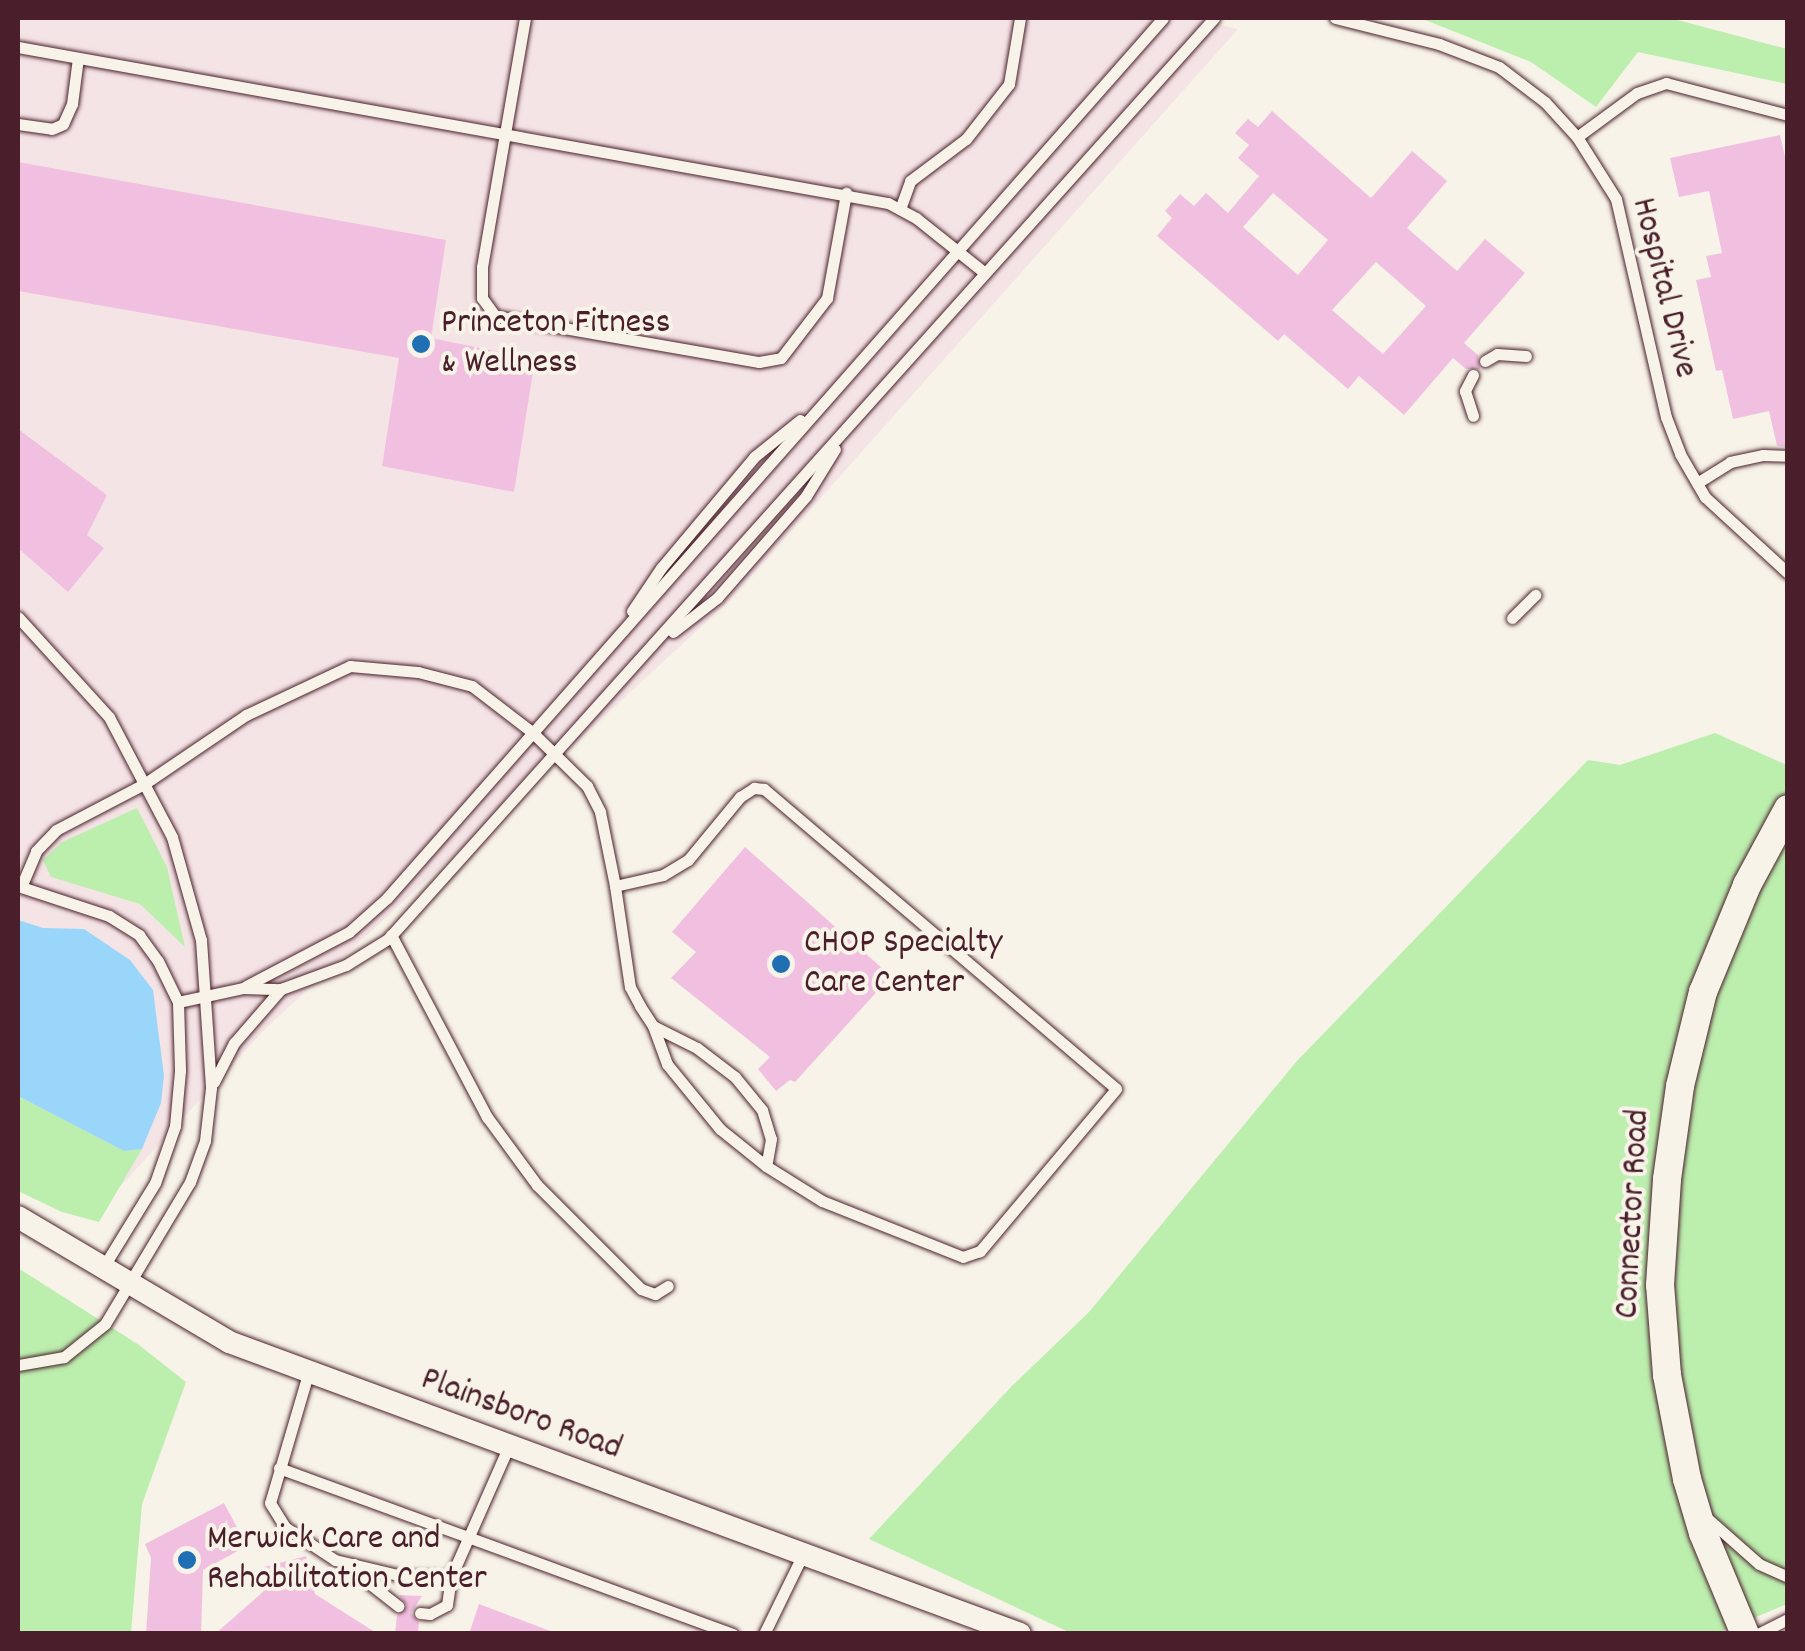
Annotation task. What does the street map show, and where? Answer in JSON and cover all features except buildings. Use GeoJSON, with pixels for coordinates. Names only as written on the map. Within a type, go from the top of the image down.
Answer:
{"type":"FeatureCollection","features":[{"type":"Feature","properties":{"kind":"street","name":"Connector Road"},"geometry":{"type":"LineString","coordinates":[[1746,1634],[1696,1506],[1666,1375],[1660,1285],[1667,1179],[1680,1086],[1702,992],[1747,886],[1788,808]]}},
{"type":"Feature","properties":{"kind":"street","name":"Plainsboro Road"},"geometry":{"type":"LineString","coordinates":[[18,1217],[130,1287],[229,1342],[1020,1634]]}},
{"type":"Feature","properties":{"kind":"lane"},"geometry":{"type":"LineString","coordinates":[[525,18],[482,267],[482,298],[495,316],[759,362],[782,358],[826,298],[846,194]]}},
{"type":"Feature","properties":{"kind":"lane"},"geometry":{"type":"LineString","coordinates":[[900,209],[910,181],[966,139],[1009,84],[1020,18]]}},
{"type":"Feature","properties":{"kind":"lane"},"geometry":{"type":"LineString","coordinates":[[178,1002],[242,988],[348,932],[374,910],[1163,18]]}},
{"type":"Feature","properties":{"kind":"lane"},"geometry":{"type":"LineString","coordinates":[[242,988],[281,989],[346,965],[391,936],[1214,18]]}},
{"type":"Feature","properties":{"kind":"lane","name":"Hospital Drive"},"geometry":{"type":"LineString","coordinates":[[1335,18],[1438,44],[1498,67],[1545,102],[1577,138],[1616,199],[1666,417],[1696,483],[1705,498],[1788,573]]}},
{"type":"Feature","properties":{"kind":"lane"},"geometry":{"type":"LineString","coordinates":[[18,47],[846,194],[900,209],[985,273]]}},
{"type":"Feature","properties":{"kind":"lane"},"geometry":{"type":"LineString","coordinates":[[18,124],[52,129],[62,124],[72,104],[78,58]]}},
{"type":"Feature","properties":{"kind":"lane"},"geometry":{"type":"LineString","coordinates":[[1577,138],[1637,94],[1666,84],[1788,114]]}},
{"type":"Feature","properties":{"kind":"lane"},"geometry":{"type":"LineString","coordinates":[[1484,361],[1497,354],[1526,356]]}},
{"type":"Feature","properties":{"kind":"lane"},"geometry":{"type":"LineString","coordinates":[[1473,375],[1465,390],[1473,416]]}},
{"type":"Feature","properties":{"kind":"lane"},"geometry":{"type":"LineString","coordinates":[[1696,483],[1730,462],[1763,454],[1788,456]]}},
{"type":"Feature","properties":{"kind":"lane"},"geometry":{"type":"LineString","coordinates":[[1512,618],[1536,595]]}},
{"type":"Feature","properties":{"kind":"lane"},"geometry":{"type":"LineString","coordinates":[[18,617],[109,718],[172,837],[202,940],[212,1088],[205,1141],[190,1182],[105,1324],[78,1348],[43,1364],[18,1364]]}},
{"type":"Feature","properties":{"kind":"lane"},"geometry":{"type":"LineString","coordinates":[[102,1270],[155,1183],[174,1126],[180,1071],[178,1002],[158,960],[139,935],[109,916],[19,886],[36,850],[56,830],[144,784],[246,714],[350,666],[418,672],[472,686],[534,733],[587,786],[600,812],[616,886],[630,987],[667,1064],[720,1129],[766,1166],[822,1201],[963,1258],[980,1251],[1116,1089],[764,789],[754,788],[740,798],[688,860],[663,875],[616,886]]}},
{"type":"Feature","properties":{"kind":"lane"},"geometry":{"type":"LineString","coordinates":[[391,936],[487,1116],[537,1185],[641,1290],[655,1294],[668,1286]]}},
{"type":"Feature","properties":{"kind":"lane"},"geometry":{"type":"LineString","coordinates":[[212,1088],[234,1043],[281,989]]}},
{"type":"Feature","properties":{"kind":"lane"},"geometry":{"type":"LineString","coordinates":[[652,1026],[697,1048],[735,1077],[762,1110],[771,1138],[766,1166]]}},
{"type":"Feature","properties":{"kind":"lane"},"geometry":{"type":"LineString","coordinates":[[308,1374],[270,1503],[276,1518],[300,1540],[363,1570],[451,1577]]}},
{"type":"Feature","properties":{"kind":"lane"},"geometry":{"type":"LineString","coordinates":[[420,1613],[430,1614],[447,1605],[451,1577],[472,1537],[508,1448]]}},
{"type":"Feature","properties":{"kind":"lane"},"geometry":{"type":"LineString","coordinates":[[279,1468],[733,1634]]}},
{"type":"Feature","properties":{"kind":"lane"},"geometry":{"type":"LineString","coordinates":[[1696,1506],[1744,1553],[1788,1577]]}},
{"type":"Feature","properties":{"kind":"lane"},"geometry":{"type":"LineString","coordinates":[[764,1634],[802,1556]]}},
{"type":"Feature","properties":{"kind":"lane"},"geometry":{"type":"LineString","coordinates":[[363,1570],[370,1584],[398,1606]]}},
{"type":"Feature","properties":{"kind":"lane"},"geometry":{"type":"LineString","coordinates":[[1758,1634],[1788,1619]]}},
{"type":"Feature","properties":{"kind":"shaded area"},"geometry":{"type":"Polygon","coordinates":[[[18,18],[1189,18],[1238,29],[728,602],[266,1028],[94,1215],[18,1168],[18,18]]]}},
{"type":"Feature","properties":{"kind":"green space"},"geometry":{"type":"Polygon","coordinates":[[[1420,18],[1670,18],[1787,49],[1787,84],[1638,52],[1596,107],[1531,62],[1420,18]]]}},
{"type":"Feature","properties":{"kind":"green space"},"geometry":{"type":"Polygon","coordinates":[[[1715,733],[1787,765],[1787,1604],[1715,1634],[1071,1633],[869,1539],[1012,1386],[1089,1312],[1296,1062],[1588,760],[1620,765],[1715,733]]]}},
{"type":"Feature","properties":{"kind":"green space"},"geometry":{"type":"Polygon","coordinates":[[[137,808],[167,867],[185,947],[140,904],[51,877],[43,860],[62,842],[137,808]]]}},
{"type":"Feature","properties":{"kind":"green space"},"geometry":{"type":"Polygon","coordinates":[[[18,1096],[124,1151],[142,1149],[99,1222],[62,1212],[18,1191],[18,1096]]]}},
{"type":"Feature","properties":{"kind":"green space"},"geometry":{"type":"Polygon","coordinates":[[[18,1268],[139,1345],[186,1382],[142,1504],[131,1633],[18,1633],[18,1268]]]}},
{"type":"Feature","properties":{"kind":"water"},"geometry":{"type":"Polygon","coordinates":[[[18,920],[43,928],[84,929],[130,960],[153,990],[164,1076],[161,1103],[142,1149],[124,1151],[18,1096],[18,920]]]}},
{"type":"Feature","properties":{"kind":"place","name":"Princeton Fitness & Wellness"},"geometry":{"type":"Point","coordinates":[421,344]}},
{"type":"Feature","properties":{"kind":"place","name":"CHOP Specialty Care Center"},"geometry":{"type":"Point","coordinates":[781,964]}},
{"type":"Feature","properties":{"kind":"place","name":"Merwick Care and Rehabilitation Center"},"geometry":{"type":"Point","coordinates":[187,1560]}}]}
